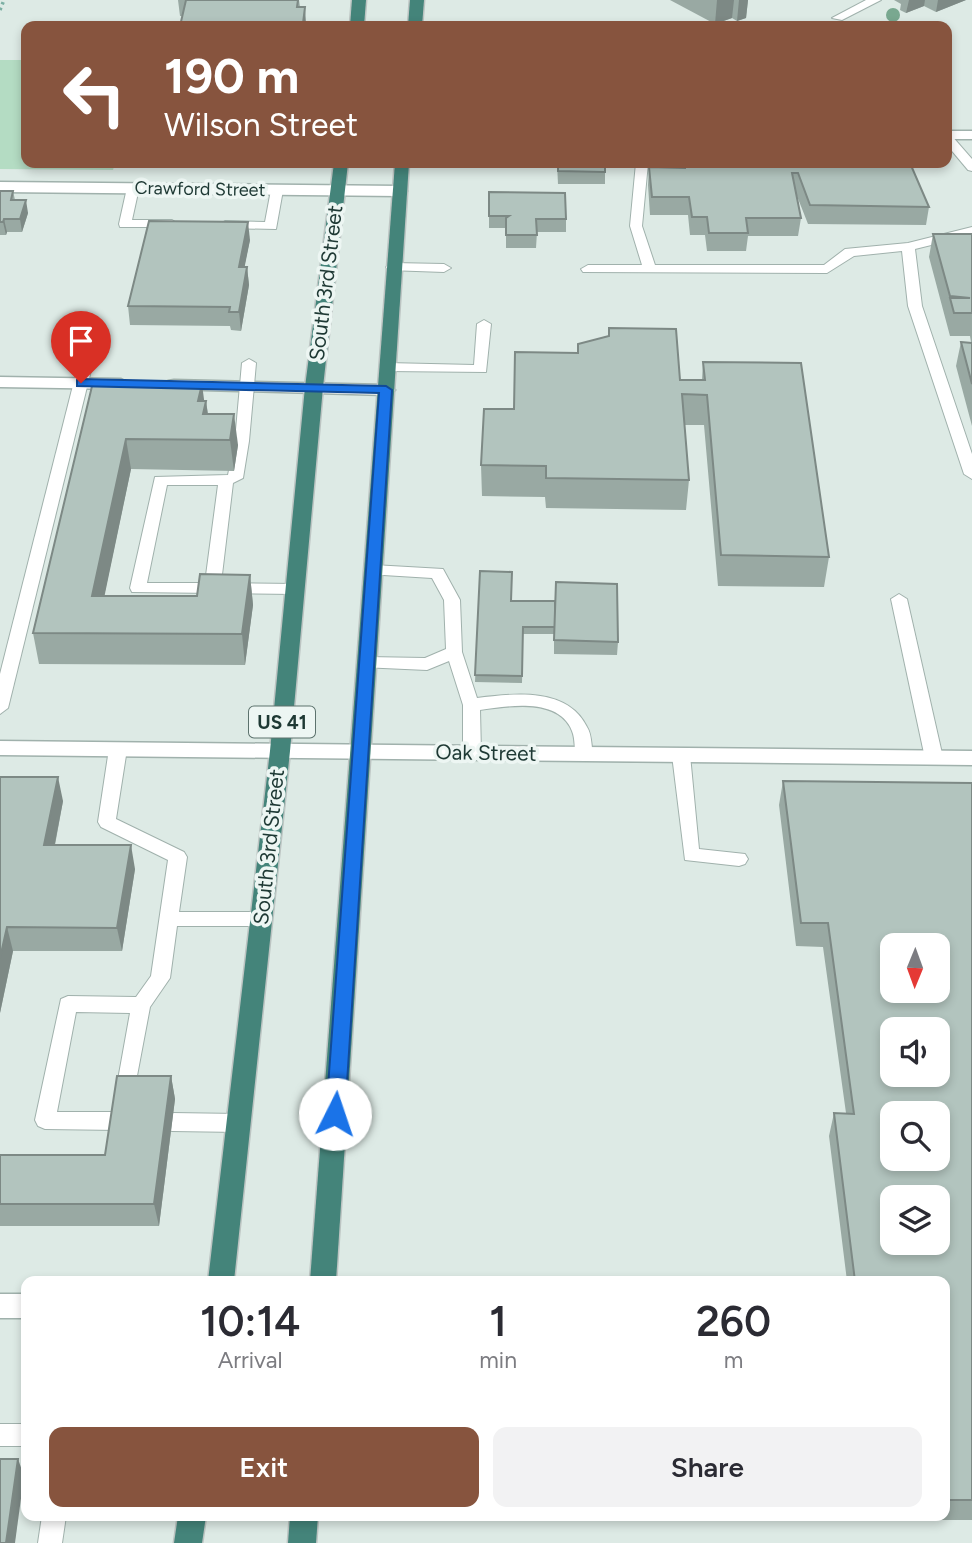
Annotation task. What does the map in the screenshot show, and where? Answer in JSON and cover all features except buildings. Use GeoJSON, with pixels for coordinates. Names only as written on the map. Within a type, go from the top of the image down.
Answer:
{"type":"FeatureCollection","features":[{"type":"Feature","properties":{"kind":"highway"},"geometry":{"type":"LineString","coordinates":[[357,21],[359,0]]}},
{"type":"Feature","properties":{"kind":"highway"},"geometry":{"type":"LineString","coordinates":[[415,21],[417,0]]}},
{"type":"Feature","properties":{"kind":"highway","name":"South 3rd Street"},"geometry":{"type":"LineString","coordinates":[[222,1276],[280,751],[314,387],[340,168]]}},
{"type":"Feature","properties":{"kind":"highway"},"geometry":{"type":"LineString","coordinates":[[323,1276],[402,168]]}},
{"type":"Feature","properties":{"kind":"highway"},"geometry":{"type":"LineString","coordinates":[[188,1543],[191,1521]]}},
{"type":"Feature","properties":{"kind":"highway"},"geometry":{"type":"LineString","coordinates":[[302,1543],[304,1521]]}},
{"type":"Feature","properties":{"kind":"street"},"geometry":{"type":"LineString","coordinates":[[952,136],[972,135]]}},
{"type":"Feature","properties":{"kind":"street","name":"Crawford Street"},"geometry":{"type":"LineString","coordinates":[[0,187],[400,191]]}},
{"type":"Feature","properties":{"kind":"street"},"geometry":{"type":"LineString","coordinates":[[0,382],[386,390]]}},
{"type":"Feature","properties":{"kind":"street","name":"Oak Street"},"geometry":{"type":"LineString","coordinates":[[0,748],[972,758]]}},
{"type":"Feature","properties":{"kind":"street"},"geometry":{"type":"LineString","coordinates":[[0,1306],[21,1306]]}},
{"type":"Feature","properties":{"kind":"lane"},"geometry":{"type":"LineString","coordinates":[[838,18],[875,0]]}},
{"type":"Feature","properties":{"kind":"lane"},"geometry":{"type":"LineString","coordinates":[[952,142],[972,167]]}},
{"type":"Feature","properties":{"kind":"lane"},"geometry":{"type":"LineString","coordinates":[[642,168],[636,226],[650,270]]}},
{"type":"Feature","properties":{"kind":"lane"},"geometry":{"type":"LineString","coordinates":[[133,188],[125,224],[271,226],[277,190]]}},
{"type":"Feature","properties":{"kind":"lane"},"geometry":{"type":"LineString","coordinates":[[588,269],[827,269],[850,252],[908,247],[972,230]]}},
{"type":"Feature","properties":{"kind":"lane"},"geometry":{"type":"LineString","coordinates":[[908,247],[915,306],[972,474]]}},
{"type":"Feature","properties":{"kind":"lane"},"geometry":{"type":"LineString","coordinates":[[393,267],[444,268]]}},
{"type":"Feature","properties":{"kind":"lane"},"geometry":{"type":"LineString","coordinates":[[387,367],[481,369],[484,324]]}},
{"type":"Feature","properties":{"kind":"lane"},"geometry":{"type":"LineString","coordinates":[[0,708],[92,338]]}},
{"type":"Feature","properties":{"kind":"lane"},"geometry":{"type":"LineString","coordinates":[[249,363],[242,441],[235,478],[160,480],[138,589],[295,589]]}},
{"type":"Feature","properties":{"kind":"lane"},"geometry":{"type":"LineString","coordinates":[[212,589],[226,480]]}},
{"type":"Feature","properties":{"kind":"lane"},"geometry":{"type":"LineString","coordinates":[[373,570],[437,573],[452,600],[454,652],[471,705],[472,753]]}},
{"type":"Feature","properties":{"kind":"lane"},"geometry":{"type":"LineString","coordinates":[[899,600],[934,758]]}},
{"type":"Feature","properties":{"kind":"lane"},"geometry":{"type":"LineString","coordinates":[[367,663],[427,664],[454,652]]}},
{"type":"Feature","properties":{"kind":"lane"},"geometry":{"type":"LineString","coordinates":[[471,705],[533,701],[563,707],[580,728],[584,754]]}},
{"type":"Feature","properties":{"kind":"lane"},"geometry":{"type":"LineString","coordinates":[[118,749],[107,822],[178,857],[160,978],[141,1005],[126,1091]]}},
{"type":"Feature","properties":{"kind":"lane"},"geometry":{"type":"LineString","coordinates":[[681,755],[691,855],[739,859]]}},
{"type":"Feature","properties":{"kind":"lane"},"geometry":{"type":"LineString","coordinates":[[169,919],[261,919]]}},
{"type":"Feature","properties":{"kind":"lane"},"geometry":{"type":"LineString","coordinates":[[119,1121],[45,1120],[68,1004],[141,1005]]}},
{"type":"Feature","properties":{"kind":"lane"},"geometry":{"type":"LineString","coordinates":[[173,1122],[239,1123]]}},
{"type":"Feature","properties":{"kind":"lane"},"geometry":{"type":"LineString","coordinates":[[0,1435],[21,1435]]}},
{"type":"Feature","properties":{"kind":"lane"},"geometry":{"type":"LineString","coordinates":[[50,1543],[53,1521]]}},
{"type":"Feature","properties":{"kind":"path"},"geometry":{"type":"LineString","coordinates":[[0,10],[4,0]]}},
{"type":"Feature","properties":{"kind":"green space"},"geometry":{"type":"Polygon","coordinates":[[[0,60],[21,60],[21,168],[114,168],[113,170],[0,169],[0,60]]]}},
{"type":"Feature","properties":{"kind":"route"},"geometry":{"type":"LineString","coordinates":[[81,383],[386,390],[335,1114]]}}]}
